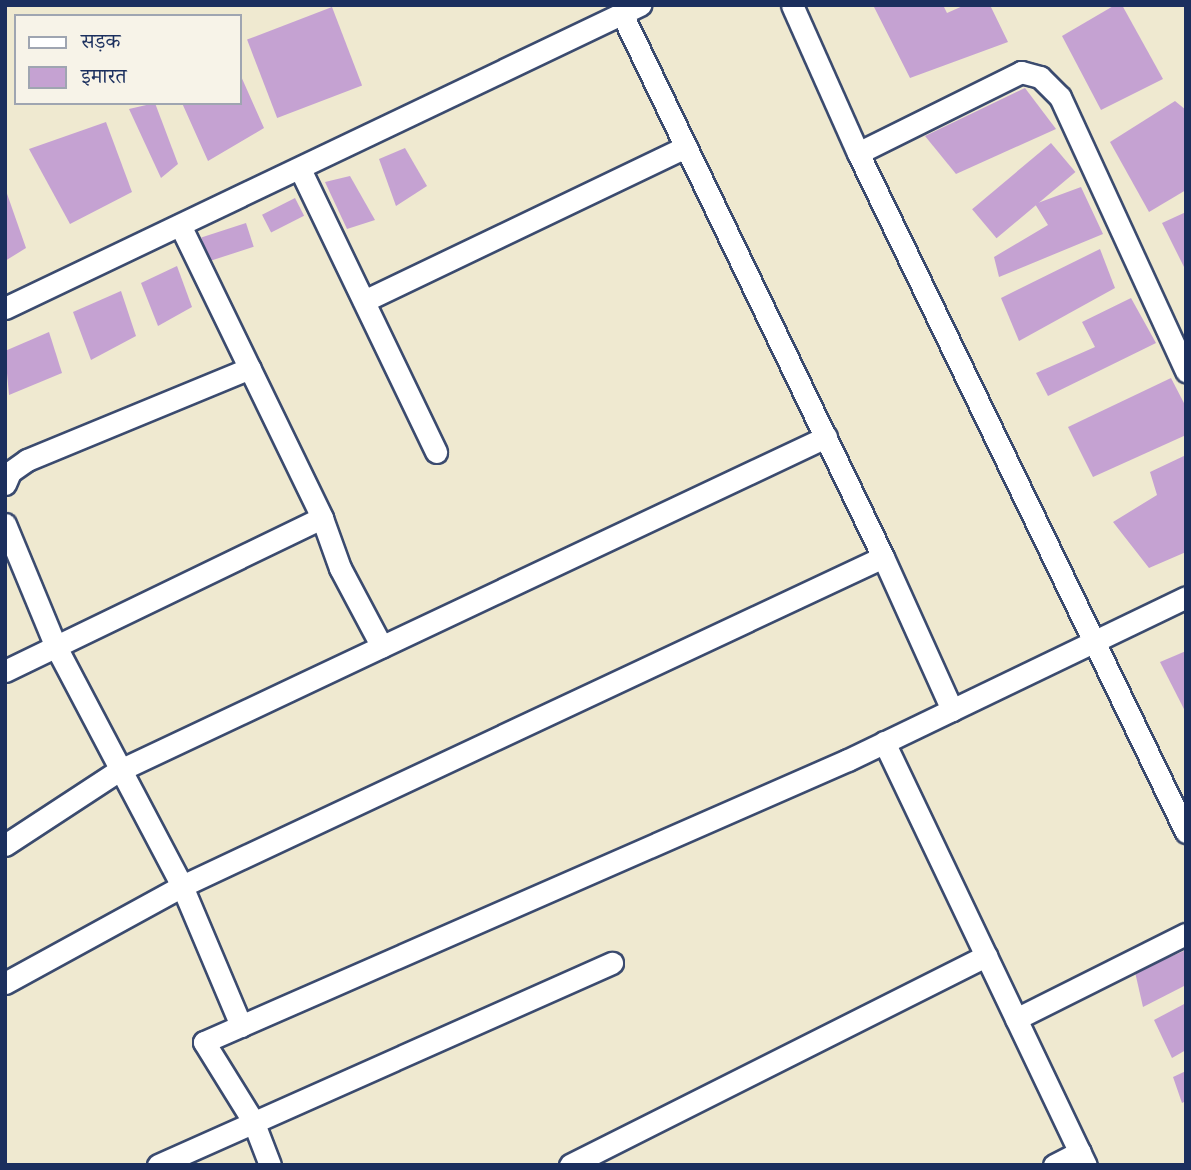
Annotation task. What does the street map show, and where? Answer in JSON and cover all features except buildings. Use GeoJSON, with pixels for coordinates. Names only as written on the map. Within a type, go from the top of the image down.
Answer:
{"type":"FeatureCollection","features":[{"type":"Feature","properties":{"kind":"street"},"geometry":{"type":"LineString","coordinates":[[792,5],[858,153],[1186,832]]}},
{"type":"Feature","properties":{"kind":"street"},"geometry":{"type":"LineString","coordinates":[[5,308],[631,9],[687,146],[827,437],[952,710]]}},
{"type":"Feature","properties":{"kind":"street"},"geometry":{"type":"LineString","coordinates":[[858,153],[1021,72],[1040,77],[1060,97],[1186,371]]}},
{"type":"Feature","properties":{"kind":"street"},"geometry":{"type":"LineString","coordinates":[[364,301],[687,146]]}},
{"type":"Feature","properties":{"kind":"street"},"geometry":{"type":"LineString","coordinates":[[300,169],[436,452]]}},
{"type":"Feature","properties":{"kind":"street"},"geometry":{"type":"LineString","coordinates":[[180,225],[322,518],[340,568],[382,648]]}},
{"type":"Feature","properties":{"kind":"street"},"geometry":{"type":"LineString","coordinates":[[5,484],[10,472],[27,460],[250,368]]}},
{"type":"Feature","properties":{"kind":"street"},"geometry":{"type":"LineString","coordinates":[[5,845],[118,771],[827,437]]}},
{"type":"Feature","properties":{"kind":"street"},"geometry":{"type":"LineString","coordinates":[[5,671],[322,518]]}},
{"type":"Feature","properties":{"kind":"street"},"geometry":{"type":"LineString","coordinates":[[5,524],[55,645],[118,771],[182,886],[241,1026]]}},
{"type":"Feature","properties":{"kind":"street"},"geometry":{"type":"LineString","coordinates":[[5,983],[182,886],[883,557]]}},
{"type":"Feature","properties":{"kind":"street"},"geometry":{"type":"LineString","coordinates":[[270,1165],[253,1121],[205,1042],[884,742],[1186,597]]}},
{"type":"Feature","properties":{"kind":"street"},"geometry":{"type":"LineString","coordinates":[[884,742],[1083,1158],[1054,1165]]}},
{"type":"Feature","properties":{"kind":"street"},"geometry":{"type":"LineString","coordinates":[[1016,1019],[1186,934]]}},
{"type":"Feature","properties":{"kind":"street"},"geometry":{"type":"LineString","coordinates":[[570,1165],[986,956]]}},
{"type":"Feature","properties":{"kind":"street"},"geometry":{"type":"LineString","coordinates":[[158,1165],[612,963]]}}]}
